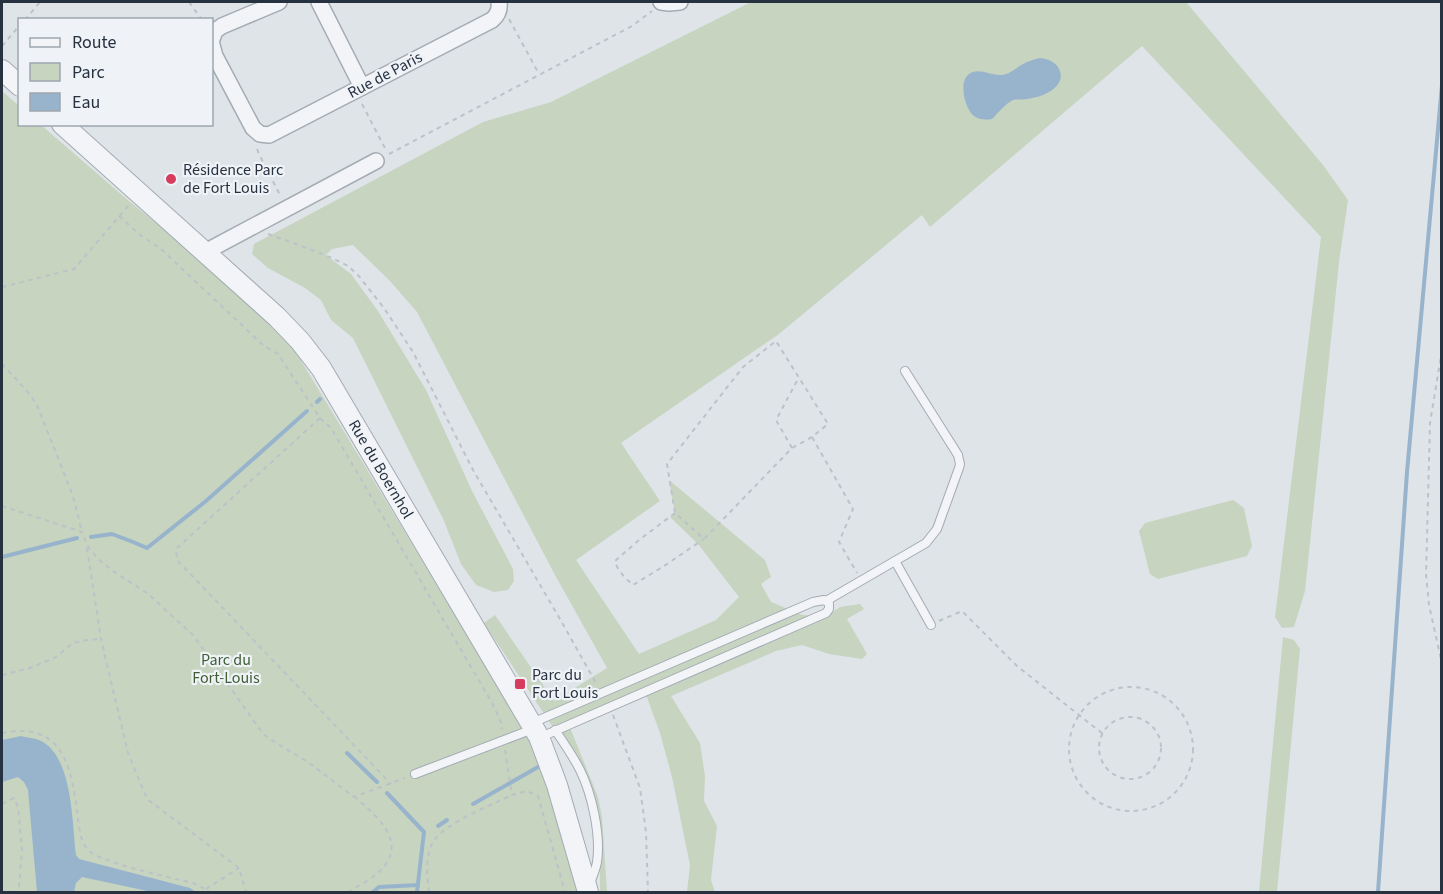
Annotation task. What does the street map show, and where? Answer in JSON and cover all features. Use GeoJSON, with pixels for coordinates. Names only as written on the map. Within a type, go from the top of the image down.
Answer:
{"type":"FeatureCollection","features":[{"type":"Feature","properties":{"kind":"street"},"geometry":{"type":"LineString","coordinates":[[213,36],[215,31],[222,26],[279,2]]}},
{"type":"Feature","properties":{"kind":"street"},"geometry":{"type":"LineString","coordinates":[[319,2],[358,89]]}},
{"type":"Feature","properties":{"kind":"street"},"geometry":{"type":"LineString","coordinates":[[662,2],[680,2]]}},
{"type":"Feature","properties":{"kind":"street","name":"Rue de Paris"},"geometry":{"type":"LineString","coordinates":[[262,134],[277,132],[492,20],[496,17],[499,6]]}},
{"type":"Feature","properties":{"kind":"street"},"geometry":{"type":"LineString","coordinates":[[213,45],[215,56],[240,106],[251,125],[262,134]]}},
{"type":"Feature","properties":{"kind":"street"},"geometry":{"type":"LineString","coordinates":[[2,70],[18,84]]}},
{"type":"Feature","properties":{"kind":"street","name":"Rue du Boernhol"},"geometry":{"type":"LineString","coordinates":[[64,126],[277,317],[321,368],[540,730],[587,892]]}},
{"type":"Feature","properties":{"kind":"street"},"geometry":{"type":"LineString","coordinates":[[205,252],[382,158]]}},
{"type":"Feature","properties":{"kind":"lane"},"geometry":{"type":"LineString","coordinates":[[540,730],[601,693],[813,602],[826,601],[926,543],[937,529],[960,464],[958,455],[905,370]]}},
{"type":"Feature","properties":{"kind":"lane"},"geometry":{"type":"LineString","coordinates":[[895,561],[931,625]]}},
{"type":"Feature","properties":{"kind":"lane"},"geometry":{"type":"LineString","coordinates":[[415,774],[503,740],[609,708],[826,613],[830,606],[826,601]]}},
{"type":"Feature","properties":{"kind":"lane"},"geometry":{"type":"LineString","coordinates":[[540,730],[580,770],[591,804],[597,855],[587,892]]}},
{"type":"Feature","properties":{"kind":"path"},"geometry":{"type":"LineString","coordinates":[[27,18],[40,2]]}},
{"type":"Feature","properties":{"kind":"path"},"geometry":{"type":"LineString","coordinates":[[189,2],[201,18]]}},
{"type":"Feature","properties":{"kind":"path"},"geometry":{"type":"LineString","coordinates":[[358,89],[382,158],[632,26],[662,2]]}},
{"type":"Feature","properties":{"kind":"path"},"geometry":{"type":"LineString","coordinates":[[499,6],[509,18],[539,74]]}},
{"type":"Feature","properties":{"kind":"path"},"geometry":{"type":"LineString","coordinates":[[2,46],[18,27]]}},
{"type":"Feature","properties":{"kind":"path"},"geometry":{"type":"LineString","coordinates":[[262,134],[256,141],[259,154],[287,207]]}},
{"type":"Feature","properties":{"kind":"path"},"geometry":{"type":"LineString","coordinates":[[2,287],[74,270],[139,193]]}},
{"type":"Feature","properties":{"kind":"path"},"geometry":{"type":"LineString","coordinates":[[119,216],[140,235],[161,249],[264,346],[278,354],[320,418],[331,428],[491,701],[502,724],[512,795]]}},
{"type":"Feature","properties":{"kind":"path"},"geometry":{"type":"LineString","coordinates":[[248,228],[296,244],[348,266],[384,308],[412,352],[473,470],[601,693]]}},
{"type":"Feature","properties":{"kind":"path"},"geometry":{"type":"LineString","coordinates":[[675,513],[615,561],[616,566],[633,585],[704,539],[792,448],[812,438],[828,424],[776,341],[743,367],[667,464],[675,513],[704,539]]}},
{"type":"Feature","properties":{"kind":"path"},"geometry":{"type":"LineString","coordinates":[[1442,350],[1430,423],[1426,574],[1429,605],[1442,664]]}},
{"type":"Feature","properties":{"kind":"path"},"geometry":{"type":"LineString","coordinates":[[2,364],[37,405],[72,496],[87,545],[101,639],[128,753],[147,799],[240,868],[246,892]]}},
{"type":"Feature","properties":{"kind":"path"},"geometry":{"type":"LineString","coordinates":[[792,448],[776,420],[799,377]]}},
{"type":"Feature","properties":{"kind":"path"},"geometry":{"type":"LineString","coordinates":[[320,418],[176,549],[177,560],[391,784]]}},
{"type":"Feature","properties":{"kind":"path"},"geometry":{"type":"LineString","coordinates":[[812,438],[852,509],[838,542],[862,580]]}},
{"type":"Feature","properties":{"kind":"path"},"geometry":{"type":"LineString","coordinates":[[2,506],[82,532]]}},
{"type":"Feature","properties":{"kind":"path"},"geometry":{"type":"LineString","coordinates":[[87,545],[105,565],[147,593],[188,629],[268,738],[308,762],[354,797],[371,810],[386,828],[391,854],[386,864],[377,874],[348,892]]}},
{"type":"Feature","properties":{"kind":"path"},"geometry":{"type":"LineString","coordinates":[[931,625],[962,611],[1017,666],[1102,734]]}},
{"type":"Feature","properties":{"kind":"path"},"geometry":{"type":"LineString","coordinates":[[2,675],[30,668],[56,657],[73,643],[101,639]]}},
{"type":"Feature","properties":{"kind":"path"},"geometry":{"type":"LineString","coordinates":[[1128,686],[1147,688],[1165,696],[1180,709],[1190,726],[1194,745],[1192,765],[1185,783],[1172,797],[1154,807],[1135,812],[1115,810],[1098,802],[1083,789],[1073,772],[1068,753],[1070,733],[1078,715],[1091,700],[1108,690],[1128,686]]}},
{"type":"Feature","properties":{"kind":"path"},"geometry":{"type":"LineString","coordinates":[[609,708],[640,788],[646,832],[648,892]]}},
{"type":"Feature","properties":{"kind":"path"},"geometry":{"type":"LineString","coordinates":[[1137,718],[1154,728],[1159,737],[1160,757],[1148,773],[1138,778],[1119,777],[1103,764],[1100,754],[1102,734],[1117,720],[1137,718]]}},
{"type":"Feature","properties":{"kind":"path"},"geometry":{"type":"LineString","coordinates":[[2,733],[15,730],[31,732],[46,738],[56,746],[71,773],[81,837],[94,855],[193,883],[209,892]]}},
{"type":"Feature","properties":{"kind":"path"},"geometry":{"type":"LineString","coordinates":[[354,797],[415,774]]}},
{"type":"Feature","properties":{"kind":"path"},"geometry":{"type":"LineString","coordinates":[[429,892],[427,878],[429,855],[433,842],[458,822],[512,795],[527,791],[538,796],[565,892]]}},
{"type":"Feature","properties":{"kind":"path"},"geometry":{"type":"LineString","coordinates":[[2,804],[14,798],[18,807],[22,850],[20,886],[15,892]]}},
{"type":"Feature","properties":{"kind":"path"},"geometry":{"type":"LineString","coordinates":[[206,889],[240,868]]}},
{"type":"Feature","properties":{"kind":"green space"},"geometry":{"type":"Polygon","coordinates":[[[751,2],[1186,2],[1323,165],[1348,200],[1339,262],[1305,591],[1294,627],[1282,628],[1275,617],[1321,237],[1142,46],[930,227],[922,215],[779,334],[621,443],[660,501],[576,560],[639,654],[716,620],[739,597],[698,544],[670,517],[675,513],[669,480],[765,560],[771,577],[761,584],[771,602],[802,615],[825,617],[840,607],[860,604],[864,609],[847,619],[867,654],[862,659],[829,654],[802,645],[776,651],[671,696],[700,743],[705,776],[704,801],[717,826],[711,880],[715,892],[687,892],[690,865],[672,777],[660,733],[645,692],[569,725],[598,797],[602,817],[607,892],[600,892],[600,865],[586,777],[484,623],[495,615],[554,701],[607,668],[555,575],[417,312],[390,281],[353,245],[332,249],[326,255],[351,274],[378,311],[426,390],[472,491],[513,569],[514,581],[508,590],[494,592],[476,585],[461,564],[444,521],[353,338],[331,320],[321,300],[305,288],[268,268],[252,254],[254,244],[483,122],[551,102],[751,2]]]}},
{"type":"Feature","properties":{"kind":"green space","name":"Parc du Fort-Louis"},"geometry":{"type":"Polygon","coordinates":[[[2,91],[18,105],[18,126],[42,126],[202,261],[291,344],[531,743],[547,783],[578,892],[2,892],[2,91]]]}},
{"type":"Feature","properties":{"kind":"green space"},"geometry":{"type":"Polygon","coordinates":[[[1233,500],[1244,508],[1252,546],[1247,556],[1158,579],[1150,574],[1139,531],[1145,523],[1233,500]]]}},
{"type":"Feature","properties":{"kind":"green space"},"geometry":{"type":"Polygon","coordinates":[[[1283,637],[1294,640],[1300,649],[1277,892],[1259,892],[1283,637]]]}},
{"type":"Feature","properties":{"kind":"water"},"geometry":{"type":"Polygon","coordinates":[[[1040,58],[1054,63],[1060,72],[1059,82],[1049,92],[1038,97],[1013,100],[992,119],[980,119],[971,113],[963,89],[969,74],[977,71],[1005,74],[1040,58]]]}},
{"type":"Feature","properties":{"kind":"water"},"geometry":{"type":"Polygon","coordinates":[[[21,736],[43,742],[53,751],[60,763],[66,777],[76,855],[79,859],[190,888],[196,892],[152,892],[82,877],[76,883],[74,892],[37,892],[28,790],[18,777],[2,782],[2,740],[21,736]]]}},
{"type":"Feature","properties":{"kind":"waterway"},"geometry":{"type":"LineString","coordinates":[[1378,892],[1407,472],[1442,85]]}},
{"type":"Feature","properties":{"kind":"waterway"},"geometry":{"type":"LineString","coordinates":[[317,402],[320,399]]}},
{"type":"Feature","properties":{"kind":"waterway"},"geometry":{"type":"LineString","coordinates":[[91,537],[112,534],[147,548],[206,501],[307,411]]}},
{"type":"Feature","properties":{"kind":"waterway"},"geometry":{"type":"LineString","coordinates":[[2,557],[77,538]]}},
{"type":"Feature","properties":{"kind":"waterway"},"geometry":{"type":"LineString","coordinates":[[347,753],[377,782]]}},
{"type":"Feature","properties":{"kind":"waterway"},"geometry":{"type":"LineString","coordinates":[[473,804],[538,767]]}},
{"type":"Feature","properties":{"kind":"waterway"},"geometry":{"type":"LineString","coordinates":[[387,793],[424,832],[417,892]]}},
{"type":"Feature","properties":{"kind":"waterway"},"geometry":{"type":"LineString","coordinates":[[438,826],[447,820]]}},
{"type":"Feature","properties":{"kind":"waterway"},"geometry":{"type":"LineString","coordinates":[[373,892],[379,887],[418,885]]}},
{"type":"Feature","properties":{"kind":"place","name":"Résidence Parc de Fort Louis"},"geometry":{"type":"Point","coordinates":[171,179]}},
{"type":"Feature","properties":{"kind":"place","name":"Parc du Fort Louis"},"geometry":{"type":"Point","coordinates":[520,684]}}]}
